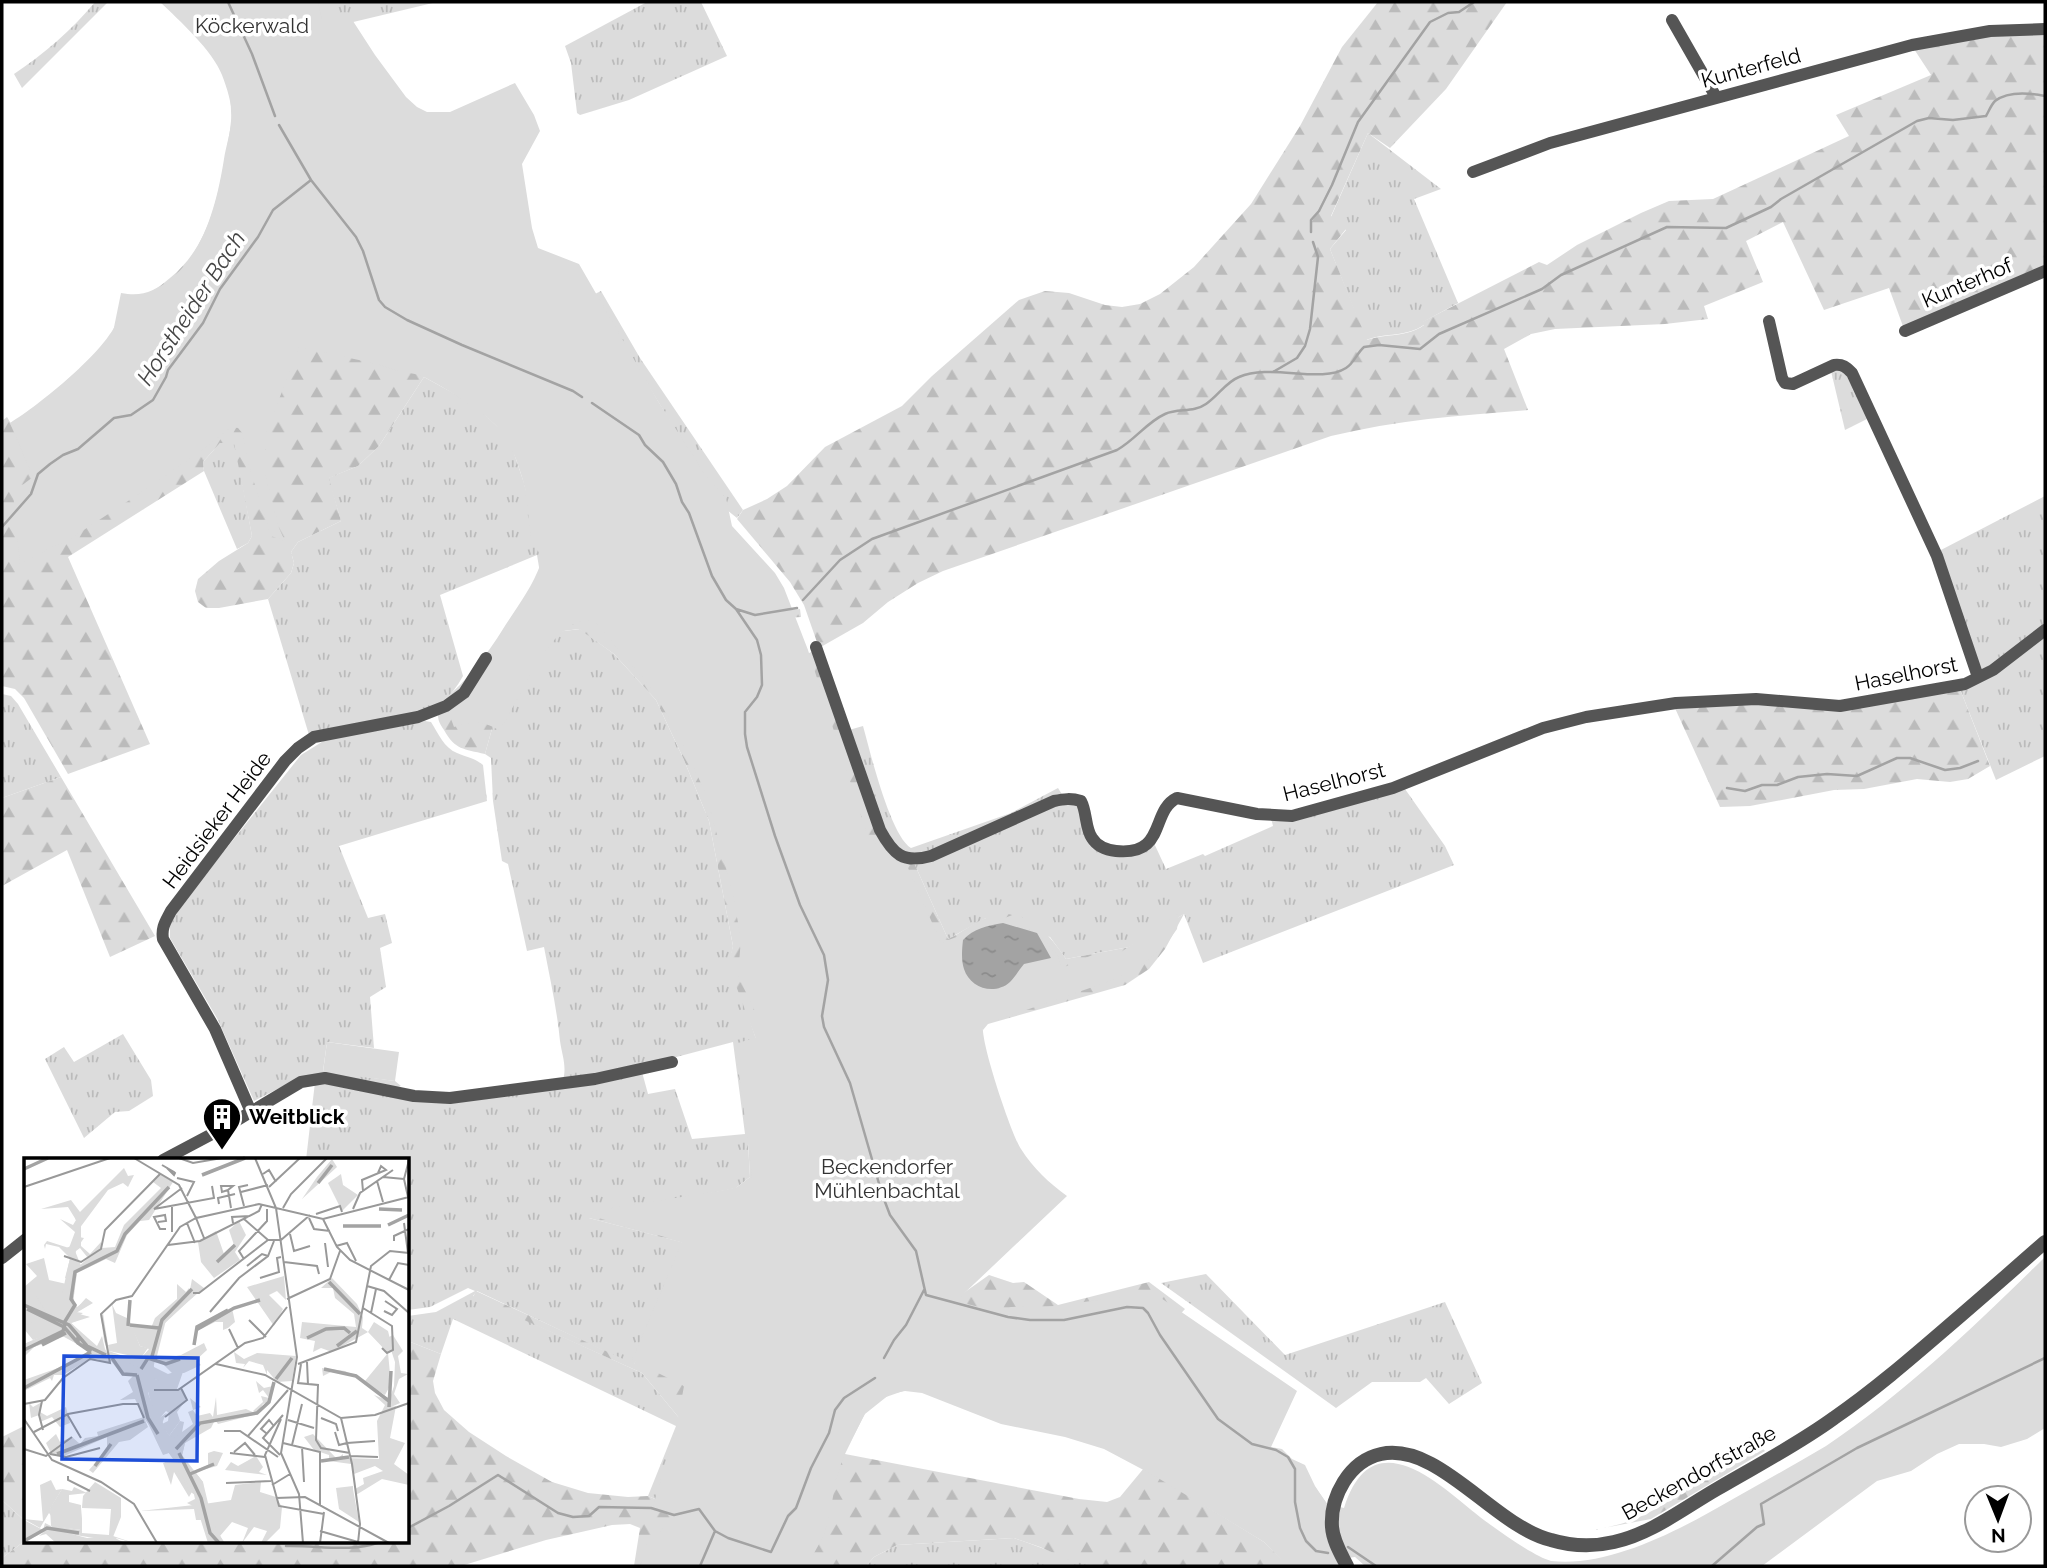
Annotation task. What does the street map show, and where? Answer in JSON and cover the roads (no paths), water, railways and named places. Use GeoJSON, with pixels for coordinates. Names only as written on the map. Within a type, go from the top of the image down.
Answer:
{"type":"FeatureCollection","features":[{"type":"Feature","properties":{"kind":"street"},"geometry":{"type":"LineString","coordinates":[[1672,20],[1716,97]]}},
{"type":"Feature","properties":{"kind":"street","name":"Kunterfeld"},"geometry":{"type":"LineString","coordinates":[[1474,172],[1550,143],[1912,45],[1990,31],[2045,29]]}},
{"type":"Feature","properties":{"kind":"street","name":"Kunterhof"},"geometry":{"type":"LineString","coordinates":[[1905,331],[2045,271]]}},
{"type":"Feature","properties":{"kind":"street","name":"Haselhorst"},"geometry":{"type":"LineString","coordinates":[[1769,321],[1785,383],[1793,384],[1834,365],[1841,364],[1852,373],[1937,556],[1978,677]]}},
{"type":"Feature","properties":{"kind":"street","name":"Haselhorst"},"geometry":{"type":"LineString","coordinates":[[816,647],[880,830],[897,854],[913,860],[931,856],[1065,799],[1081,801],[1092,839],[1099,845],[1109,850],[1132,850],[1150,841],[1166,810],[1172,801],[1177,799],[1257,814],[1292,816],[1394,788],[1543,728],[1586,717],[1676,703],[1756,699],[1840,706],[1965,684],[1993,670],[2045,630]]}},
{"type":"Feature","properties":{"kind":"street","name":"Heidsieker Heide"},"geometry":{"type":"LineString","coordinates":[[251,1112],[215,1029],[163,939],[164,925],[179,900],[285,761],[298,748],[314,737],[418,717],[446,706],[464,693],[486,658]]}},
{"type":"Feature","properties":{"kind":"street"},"geometry":{"type":"LineString","coordinates":[[167,1158],[301,1082],[312,1079],[325,1078],[414,1096],[450,1098],[595,1079],[672,1062]]}},
{"type":"Feature","properties":{"kind":"street"},"geometry":{"type":"LineString","coordinates":[[2,1258],[24,1242]]}},
{"type":"Feature","properties":{"kind":"street","name":"Beckendorfstraße"},"geometry":{"type":"LineString","coordinates":[[1347,1566],[1336,1546],[1332,1528],[1337,1496],[1342,1483],[1362,1462],[1378,1454],[1407,1454],[1425,1460],[1511,1522],[1546,1539],[1601,1545],[1646,1530],[1835,1418],[1907,1362],[2045,1242]]}},
{"type":"Feature","properties":{"kind":"water"},"geometry":{"type":"Polygon","coordinates":[[[1003,923],[1037,933],[1051,958],[1024,964],[1004,986],[997,989],[983,988],[971,981],[964,969],[963,940],[976,930],[1003,923]]]}},
{"type":"Feature","properties":{"kind":"waterway"},"geometry":{"type":"LineString","coordinates":[[228,2],[252,54],[275,116]]}},
{"type":"Feature","properties":{"kind":"waterway"},"geometry":{"type":"LineString","coordinates":[[1311,232],[1311,220],[1319,211],[1332,185],[1358,122],[1430,22],[1448,13],[1459,12],[1474,2]]}},
{"type":"Feature","properties":{"kind":"waterway"},"geometry":{"type":"LineString","coordinates":[[803,600],[840,560],[872,539],[1117,450],[1159,417],[1170,412],[1201,407],[1239,377],[1265,372],[1335,372],[1349,366],[1364,347],[1379,345],[1420,349],[1439,334],[1542,289],[1561,275],[1667,227],[1726,228],[1771,207],[1917,121],[1929,118],[1953,120],[1986,116],[1991,106],[2000,98],[2013,94],[2045,96]]}},
{"type":"Feature","properties":{"kind":"waterway"},"geometry":{"type":"LineString","coordinates":[[279,125],[311,180],[356,237],[379,300],[385,307],[407,320],[582,397]]}},
{"type":"Feature","properties":{"kind":"waterway","name":"Horstheider Bach"},"geometry":{"type":"LineString","coordinates":[[2,527],[31,494],[38,474],[63,455],[78,449],[114,418],[131,415],[153,400],[168,370],[203,323],[220,289],[258,237],[273,210],[311,180]]}},
{"type":"Feature","properties":{"kind":"waterway"},"geometry":{"type":"LineString","coordinates":[[1273,372],[1297,358],[1305,346],[1310,329],[1318,257],[1313,242]]}},
{"type":"Feature","properties":{"kind":"waterway"},"geometry":{"type":"LineString","coordinates":[[592,403],[639,435],[645,445],[663,462],[689,513],[712,576],[726,600],[736,609],[757,640],[761,655],[762,685],[757,697],[745,712],[747,747],[800,905],[824,955],[828,980],[822,1016],[824,1027],[850,1083],[890,1215],[916,1251],[926,1295],[1008,1317],[1030,1320],[1064,1320],[1127,1307],[1143,1308],[1218,1419],[1252,1444],[1276,1450],[1288,1457],[1295,1469],[1295,1502],[1300,1528],[1306,1541],[1316,1551],[1328,1553]]}},
{"type":"Feature","properties":{"kind":"waterway"},"geometry":{"type":"LineString","coordinates":[[736,609],[755,615],[797,608]]}},
{"type":"Feature","properties":{"kind":"waterway"},"geometry":{"type":"LineString","coordinates":[[1727,788],[1745,791],[1762,785],[1777,785],[1798,777],[1827,774],[1857,776],[1897,758],[1910,758],[1945,770],[1978,761]]}},
{"type":"Feature","properties":{"kind":"waterway"},"geometry":{"type":"LineString","coordinates":[[884,1358],[906,1325],[924,1290]]}},
{"type":"Feature","properties":{"kind":"waterway"},"geometry":{"type":"LineString","coordinates":[[1712,1566],[1764,1524],[1761,1504],[1857,1448],[2045,1358]]}},
{"type":"Feature","properties":{"kind":"waterway"},"geometry":{"type":"LineString","coordinates":[[410,1527],[498,1475],[558,1513],[573,1517],[589,1516],[599,1507],[651,1508],[674,1515],[699,1509],[715,1531],[771,1552],[788,1516],[796,1508],[811,1468],[829,1433],[835,1410],[844,1398],[875,1378]]}},
{"type":"Feature","properties":{"kind":"waterway"},"geometry":{"type":"LineString","coordinates":[[700,1566],[715,1531]]}},
{"type":"Feature","properties":{"kind":"waterway"},"geometry":{"type":"LineString","coordinates":[[286,1546],[346,1548],[373,1544]]}},
{"type":"Feature","properties":{"kind":"waterway"},"geometry":{"type":"LineString","coordinates":[[1348,1547],[1376,1566]]}},
{"type":"Feature","properties":{"kind":"place","name":"Weitblick"},"geometry":{"type":"Point","coordinates":[222,1151]}},
{"type":"Feature","properties":{"kind":"park label","name":"Köckerwald"},"geometry":{"type":"Point","coordinates":[252,26]}},
{"type":"Feature","properties":{"kind":"park label","name":"Beckendorfer Mühlenbachtal"},"geometry":{"type":"Point","coordinates":[887,1179]}}]}
